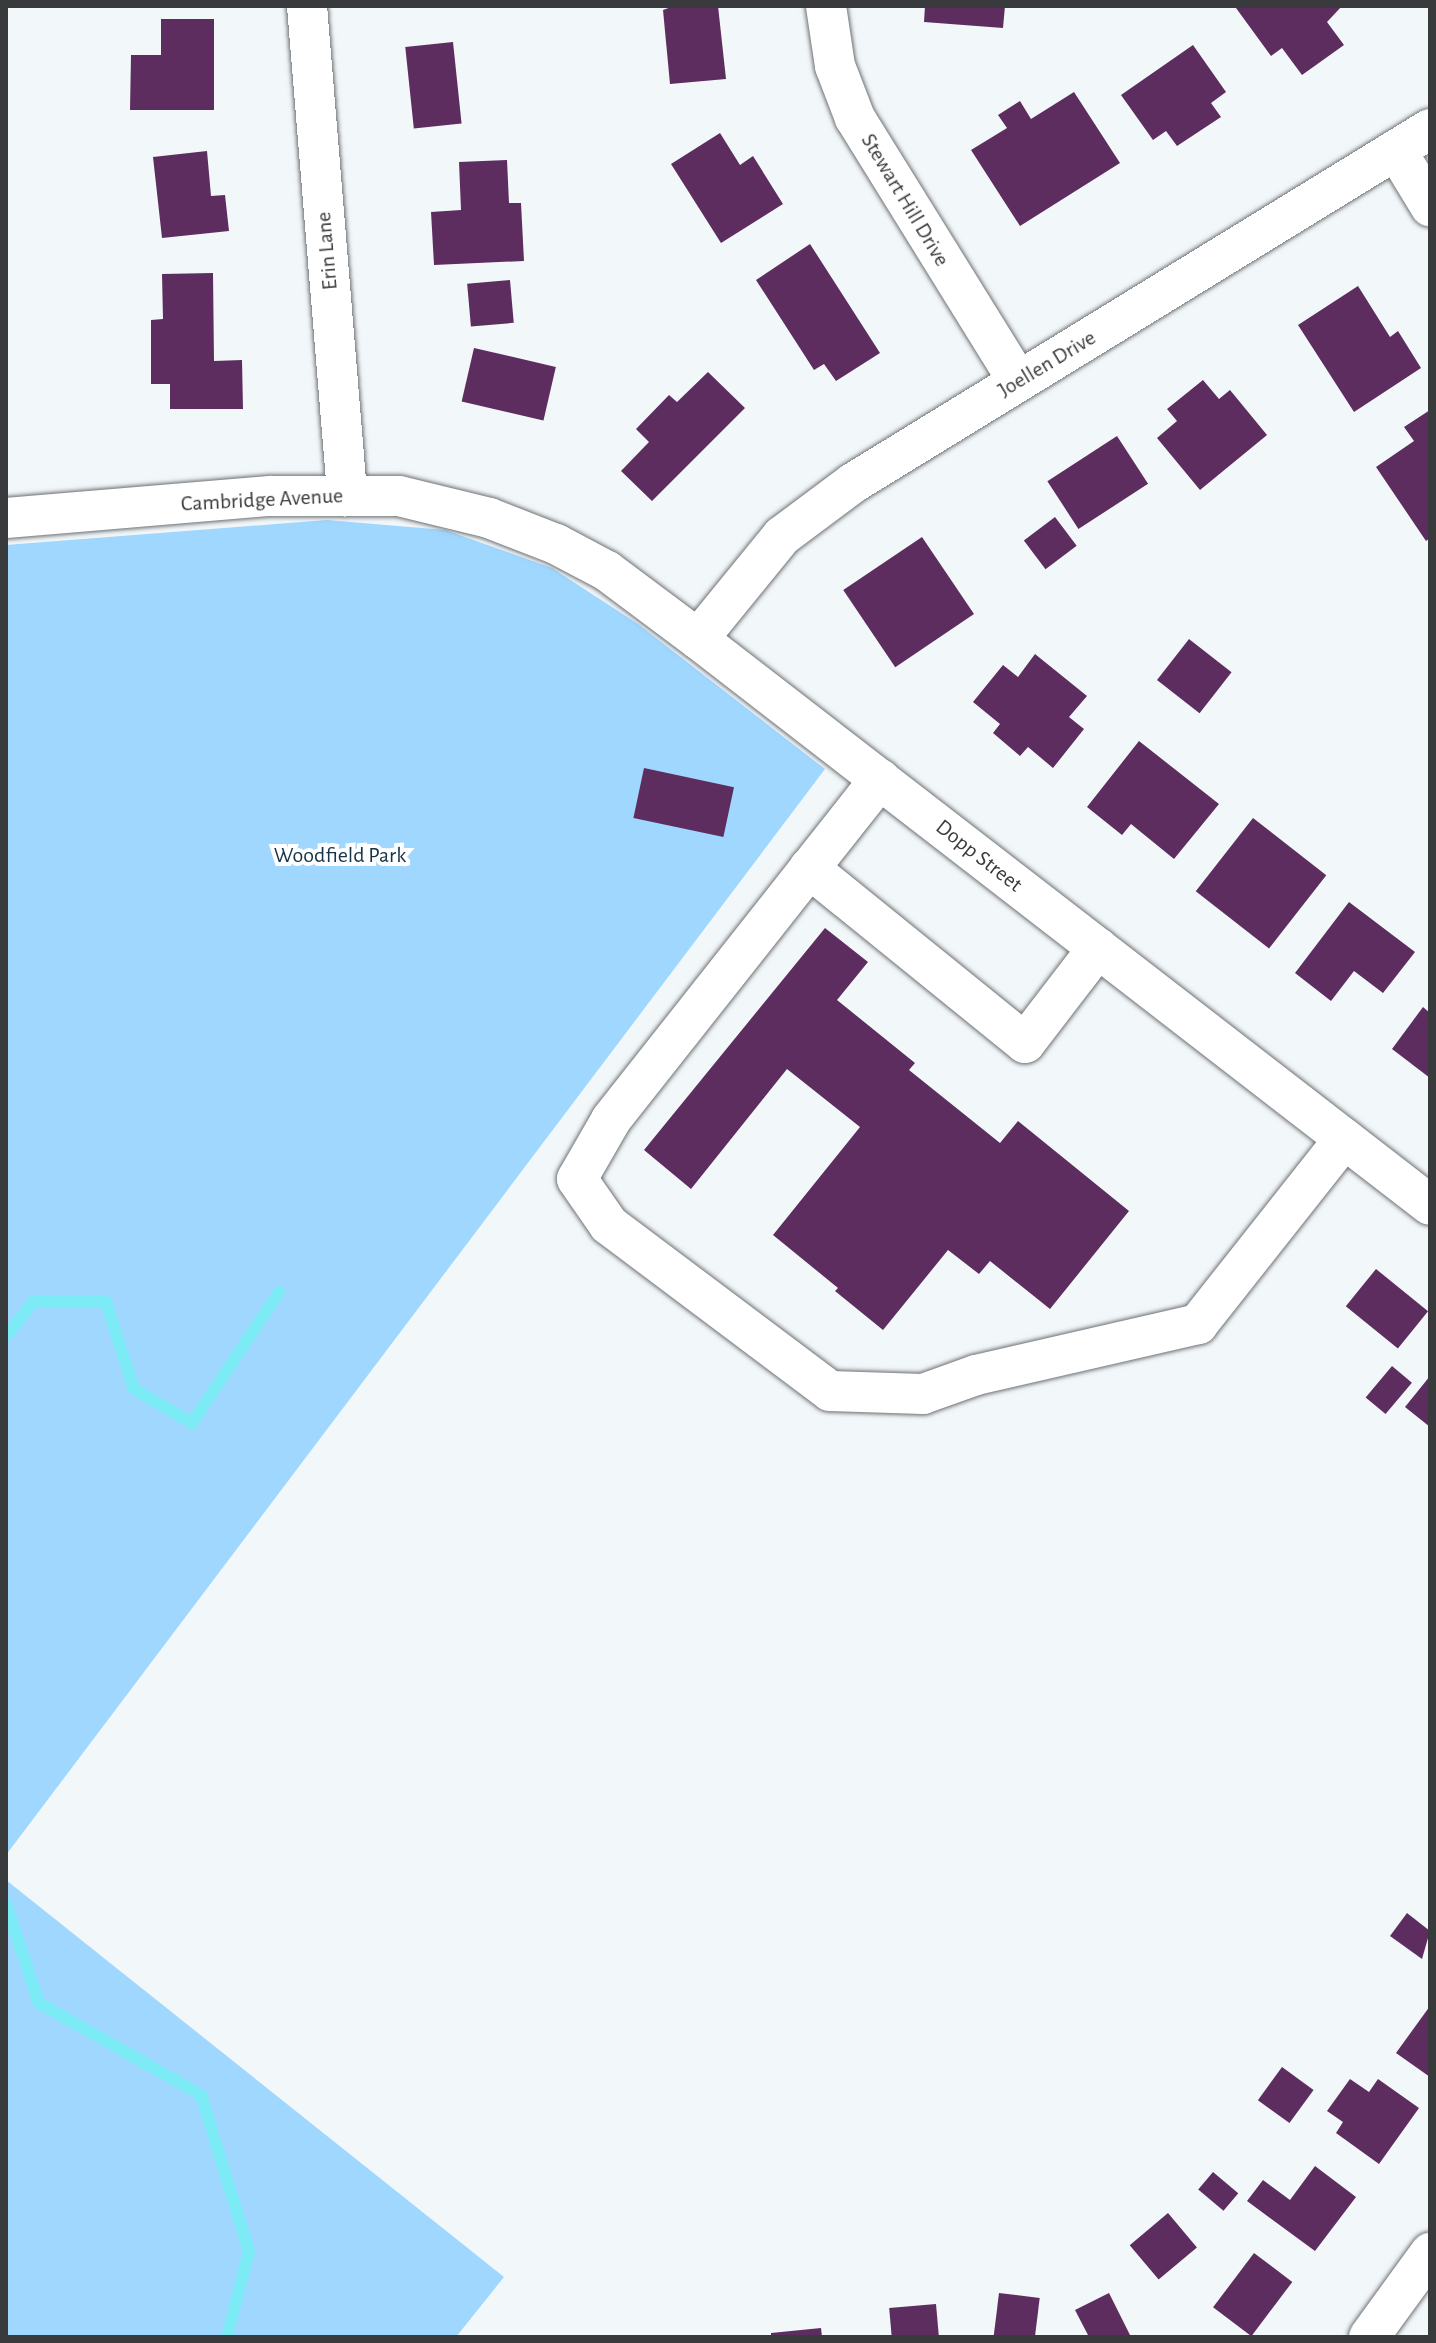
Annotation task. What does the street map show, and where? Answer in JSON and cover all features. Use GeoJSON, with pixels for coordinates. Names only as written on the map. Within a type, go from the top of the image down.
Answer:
{"type":"FeatureCollection","features":[{"type":"Feature","properties":{"kind":"street","name":"Erin Lane"},"geometry":{"type":"LineString","coordinates":[[307,6],[347,496]]}},
{"type":"Feature","properties":{"kind":"street","name":"Stewart Hill Drive"},"geometry":{"type":"LineString","coordinates":[[826,6],[835,66],[855,118],[1018,381]]}},
{"type":"Feature","properties":{"kind":"street","name":"Joellen Drive"},"geometry":{"type":"LineString","coordinates":[[698,639],[782,536],[853,483],[1430,129]]}},
{"type":"Feature","properties":{"kind":"street"},"geometry":{"type":"LineString","coordinates":[[1396,150],[1430,206]]}},
{"type":"Feature","properties":{"kind":"street","name":"Cambridge Avenue"},"geometry":{"type":"LineString","coordinates":[[6,518],[270,496],[399,496],[515,528]]}},
{"type":"Feature","properties":{"kind":"street","name":"Dopp Street"},"geometry":{"type":"LineString","coordinates":[[515,528],[607,571],[1430,1205]]}},
{"type":"Feature","properties":{"kind":"street"},"geometry":{"type":"LineString","coordinates":[[880,779],[611,1120],[577,1179],[609,1225],[830,1391],[923,1394],[976,1375],[1198,1324],[1344,1139]]}},
{"type":"Feature","properties":{"kind":"street"},"geometry":{"type":"LineString","coordinates":[[809,868],[1025,1043],[1098,948]]}},
{"type":"Feature","properties":{"kind":"street"},"geometry":{"type":"LineString","coordinates":[[1369,2337],[1430,2253]]}},
{"type":"Feature","properties":{"kind":"green space","name":"Woodfield Park"},"geometry":{"type":"Polygon","coordinates":[[[327,520],[445,530],[552,568],[638,624],[825,769],[6,1855],[6,545],[327,520]]]}},
{"type":"Feature","properties":{"kind":"green space"},"geometry":{"type":"Polygon","coordinates":[[[6,1880],[504,2277],[456,2337],[6,2337],[6,1880]]]}},
{"type":"Feature","properties":{"kind":"building"},"geometry":{"type":"Polygon","coordinates":[[[674,6],[718,6],[726,79],[670,84],[663,10],[674,6]]]}},
{"type":"Feature","properties":{"kind":"building"},"geometry":{"type":"Polygon","coordinates":[[[925,6],[1005,6],[1003,28],[924,22],[925,6]]]}},
{"type":"Feature","properties":{"kind":"building"},"geometry":{"type":"Polygon","coordinates":[[[1342,6],[1327,22],[1344,45],[1302,75],[1282,48],[1271,56],[1236,8],[1342,6]]]}},
{"type":"Feature","properties":{"kind":"building"},"geometry":{"type":"Polygon","coordinates":[[[161,19],[214,19],[214,110],[130,110],[131,55],[161,55],[161,19]]]}},
{"type":"Feature","properties":{"kind":"building"},"geometry":{"type":"Polygon","coordinates":[[[453,42],[462,124],[414,129],[405,47],[453,42]]]}},
{"type":"Feature","properties":{"kind":"building"},"geometry":{"type":"Polygon","coordinates":[[[1193,45],[1226,92],[1211,103],[1221,117],[1177,146],[1166,131],[1153,140],[1121,95],[1193,45]]]}},
{"type":"Feature","properties":{"kind":"building"},"geometry":{"type":"Polygon","coordinates":[[[1074,92],[1120,163],[1020,226],[971,150],[1007,128],[998,115],[1020,101],[1031,119],[1074,92]]]}},
{"type":"Feature","properties":{"kind":"building"},"geometry":{"type":"Polygon","coordinates":[[[720,133],[740,165],[753,156],[783,204],[721,243],[671,164],[720,133]]]}},
{"type":"Feature","properties":{"kind":"building"},"geometry":{"type":"Polygon","coordinates":[[[207,151],[211,196],[225,195],[229,231],[162,238],[153,157],[207,151]]]}},
{"type":"Feature","properties":{"kind":"building"},"geometry":{"type":"Polygon","coordinates":[[[507,160],[509,203],[521,203],[524,261],[434,265],[431,212],[461,210],[459,162],[507,160]]]}},
{"type":"Feature","properties":{"kind":"building"},"geometry":{"type":"Polygon","coordinates":[[[810,244],[880,353],[836,381],[824,364],[814,370],[756,280],[810,244]]]}},
{"type":"Feature","properties":{"kind":"building"},"geometry":{"type":"Polygon","coordinates":[[[213,273],[214,361],[242,360],[243,409],[170,409],[170,384],[151,384],[151,320],[163,319],[162,274],[213,273]]]}},
{"type":"Feature","properties":{"kind":"building"},"geometry":{"type":"Polygon","coordinates":[[[510,280],[514,323],[471,327],[467,284],[510,280]]]}},
{"type":"Feature","properties":{"kind":"building"},"geometry":{"type":"Polygon","coordinates":[[[1358,286],[1390,337],[1398,331],[1421,368],[1354,412],[1298,325],[1358,286]]]}},
{"type":"Feature","properties":{"kind":"building"},"geometry":{"type":"Polygon","coordinates":[[[474,348],[556,367],[543,420],[462,402],[474,348]]]}},
{"type":"Feature","properties":{"kind":"building"},"geometry":{"type":"Polygon","coordinates":[[[708,372],[745,408],[652,501],[621,471],[649,442],[636,429],[669,395],[677,402],[708,372]]]}},
{"type":"Feature","properties":{"kind":"building"},"geometry":{"type":"Polygon","coordinates":[[[1203,380],[1219,399],[1230,390],[1267,435],[1200,490],[1157,438],[1177,421],[1167,409],[1203,380]]]}},
{"type":"Feature","properties":{"kind":"building"},"geometry":{"type":"Polygon","coordinates":[[[1430,410],[1430,538],[1426,541],[1376,467],[1414,441],[1404,427],[1430,410]]]}},
{"type":"Feature","properties":{"kind":"building"},"geometry":{"type":"Polygon","coordinates":[[[1117,436],[1148,484],[1078,529],[1047,481],[1117,436]]]}},
{"type":"Feature","properties":{"kind":"building"},"geometry":{"type":"Polygon","coordinates":[[[1055,517],[1077,546],[1046,569],[1024,540],[1055,517]]]}},
{"type":"Feature","properties":{"kind":"building"},"geometry":{"type":"Polygon","coordinates":[[[922,537],[974,614],[895,667],[843,590],[922,537]]]}},
{"type":"Feature","properties":{"kind":"building"},"geometry":{"type":"Polygon","coordinates":[[[1189,639],[1232,672],[1200,713],[1157,680],[1189,639]]]}},
{"type":"Feature","properties":{"kind":"building"},"geometry":{"type":"Polygon","coordinates":[[[1035,654],[1087,696],[1069,717],[1084,729],[1053,768],[1028,747],[1020,756],[993,733],[1000,724],[973,702],[1003,665],[1018,677],[1035,654]]]}},
{"type":"Feature","properties":{"kind":"building"},"geometry":{"type":"Polygon","coordinates":[[[1139,741],[1219,804],[1174,859],[1131,824],[1122,835],[1087,807],[1139,741]]]}},
{"type":"Feature","properties":{"kind":"building"},"geometry":{"type":"Polygon","coordinates":[[[644,768],[734,787],[723,837],[633,818],[644,768]]]}},
{"type":"Feature","properties":{"kind":"building"},"geometry":{"type":"Polygon","coordinates":[[[1253,818],[1326,875],[1269,949],[1196,891],[1253,818]]]}},
{"type":"Feature","properties":{"kind":"building"},"geometry":{"type":"Polygon","coordinates":[[[1349,902],[1415,952],[1383,993],[1354,971],[1331,1001],[1295,973],[1349,902]]]}},
{"type":"Feature","properties":{"kind":"building"},"geometry":{"type":"Polygon","coordinates":[[[825,928],[868,962],[837,1000],[915,1063],[909,1070],[1000,1143],[1018,1121],[1129,1211],[1050,1309],[990,1261],[979,1274],[948,1250],[883,1330],[773,1235],[860,1127],[787,1069],[691,1189],[644,1150],[825,928]]]}},
{"type":"Feature","properties":{"kind":"building"},"geometry":{"type":"Polygon","coordinates":[[[1423,1007],[1430,1013],[1430,1078],[1392,1049],[1423,1007]]]}},
{"type":"Feature","properties":{"kind":"building"},"geometry":{"type":"Polygon","coordinates":[[[1376,1269],[1428,1311],[1398,1348],[1346,1306],[1376,1269]]]}},
{"type":"Feature","properties":{"kind":"building"},"geometry":{"type":"Polygon","coordinates":[[[1392,1366],[1412,1383],[1386,1414],[1366,1397],[1392,1366]]]}},
{"type":"Feature","properties":{"kind":"building"},"geometry":{"type":"Polygon","coordinates":[[[1430,1376],[1430,1427],[1405,1407],[1430,1376]]]}},
{"type":"Feature","properties":{"kind":"building"},"geometry":{"type":"Polygon","coordinates":[[[1407,1913],[1430,1931],[1422,1959],[1390,1936],[1407,1913]]]}},
{"type":"Feature","properties":{"kind":"building"},"geometry":{"type":"Polygon","coordinates":[[[1430,2006],[1430,2077],[1396,2053],[1430,2006]]]}},
{"type":"Feature","properties":{"kind":"building"},"geometry":{"type":"Polygon","coordinates":[[[1282,2067],[1314,2090],[1289,2123],[1258,2100],[1282,2067]]]}},
{"type":"Feature","properties":{"kind":"building"},"geometry":{"type":"Polygon","coordinates":[[[1350,2079],[1369,2092],[1378,2079],[1419,2108],[1379,2164],[1336,2133],[1343,2122],[1327,2111],[1350,2079]]]}},
{"type":"Feature","properties":{"kind":"building"},"geometry":{"type":"Polygon","coordinates":[[[1315,2166],[1356,2197],[1315,2251],[1247,2201],[1263,2180],[1290,2200],[1315,2166]]]}},
{"type":"Feature","properties":{"kind":"building"},"geometry":{"type":"Polygon","coordinates":[[[1213,2172],[1238,2193],[1223,2211],[1198,2190],[1213,2172]]]}},
{"type":"Feature","properties":{"kind":"building"},"geometry":{"type":"Polygon","coordinates":[[[1168,2213],[1197,2247],[1159,2280],[1130,2245],[1168,2213]]]}},
{"type":"Feature","properties":{"kind":"building"},"geometry":{"type":"Polygon","coordinates":[[[1254,2253],[1292,2282],[1251,2336],[1213,2307],[1254,2253]]]}},
{"type":"Feature","properties":{"kind":"building"},"geometry":{"type":"Polygon","coordinates":[[[999,2293],[1040,2298],[1035,2337],[994,2337],[999,2293]]]}},
{"type":"Feature","properties":{"kind":"building"},"geometry":{"type":"Polygon","coordinates":[[[1109,2293],[1131,2337],[1089,2337],[1075,2310],[1109,2293]]]}},
{"type":"Feature","properties":{"kind":"building"},"geometry":{"type":"Polygon","coordinates":[[[936,2304],[939,2337],[892,2337],[889,2308],[936,2304]]]}},
{"type":"Feature","properties":{"kind":"building"},"geometry":{"type":"Polygon","coordinates":[[[821,2328],[822,2337],[771,2337],[771,2333],[821,2328]]]}},
{"type":"Feature","properties":{"kind":"waterway"},"geometry":{"type":"LineString","coordinates":[[6,1336],[34,1301],[106,1302],[134,1389],[192,1423],[279,1292]]}},
{"type":"Feature","properties":{"kind":"waterway"},"geometry":{"type":"LineString","coordinates":[[6,1904],[39,2003],[201,2095],[249,2251],[227,2337]]}}]}
